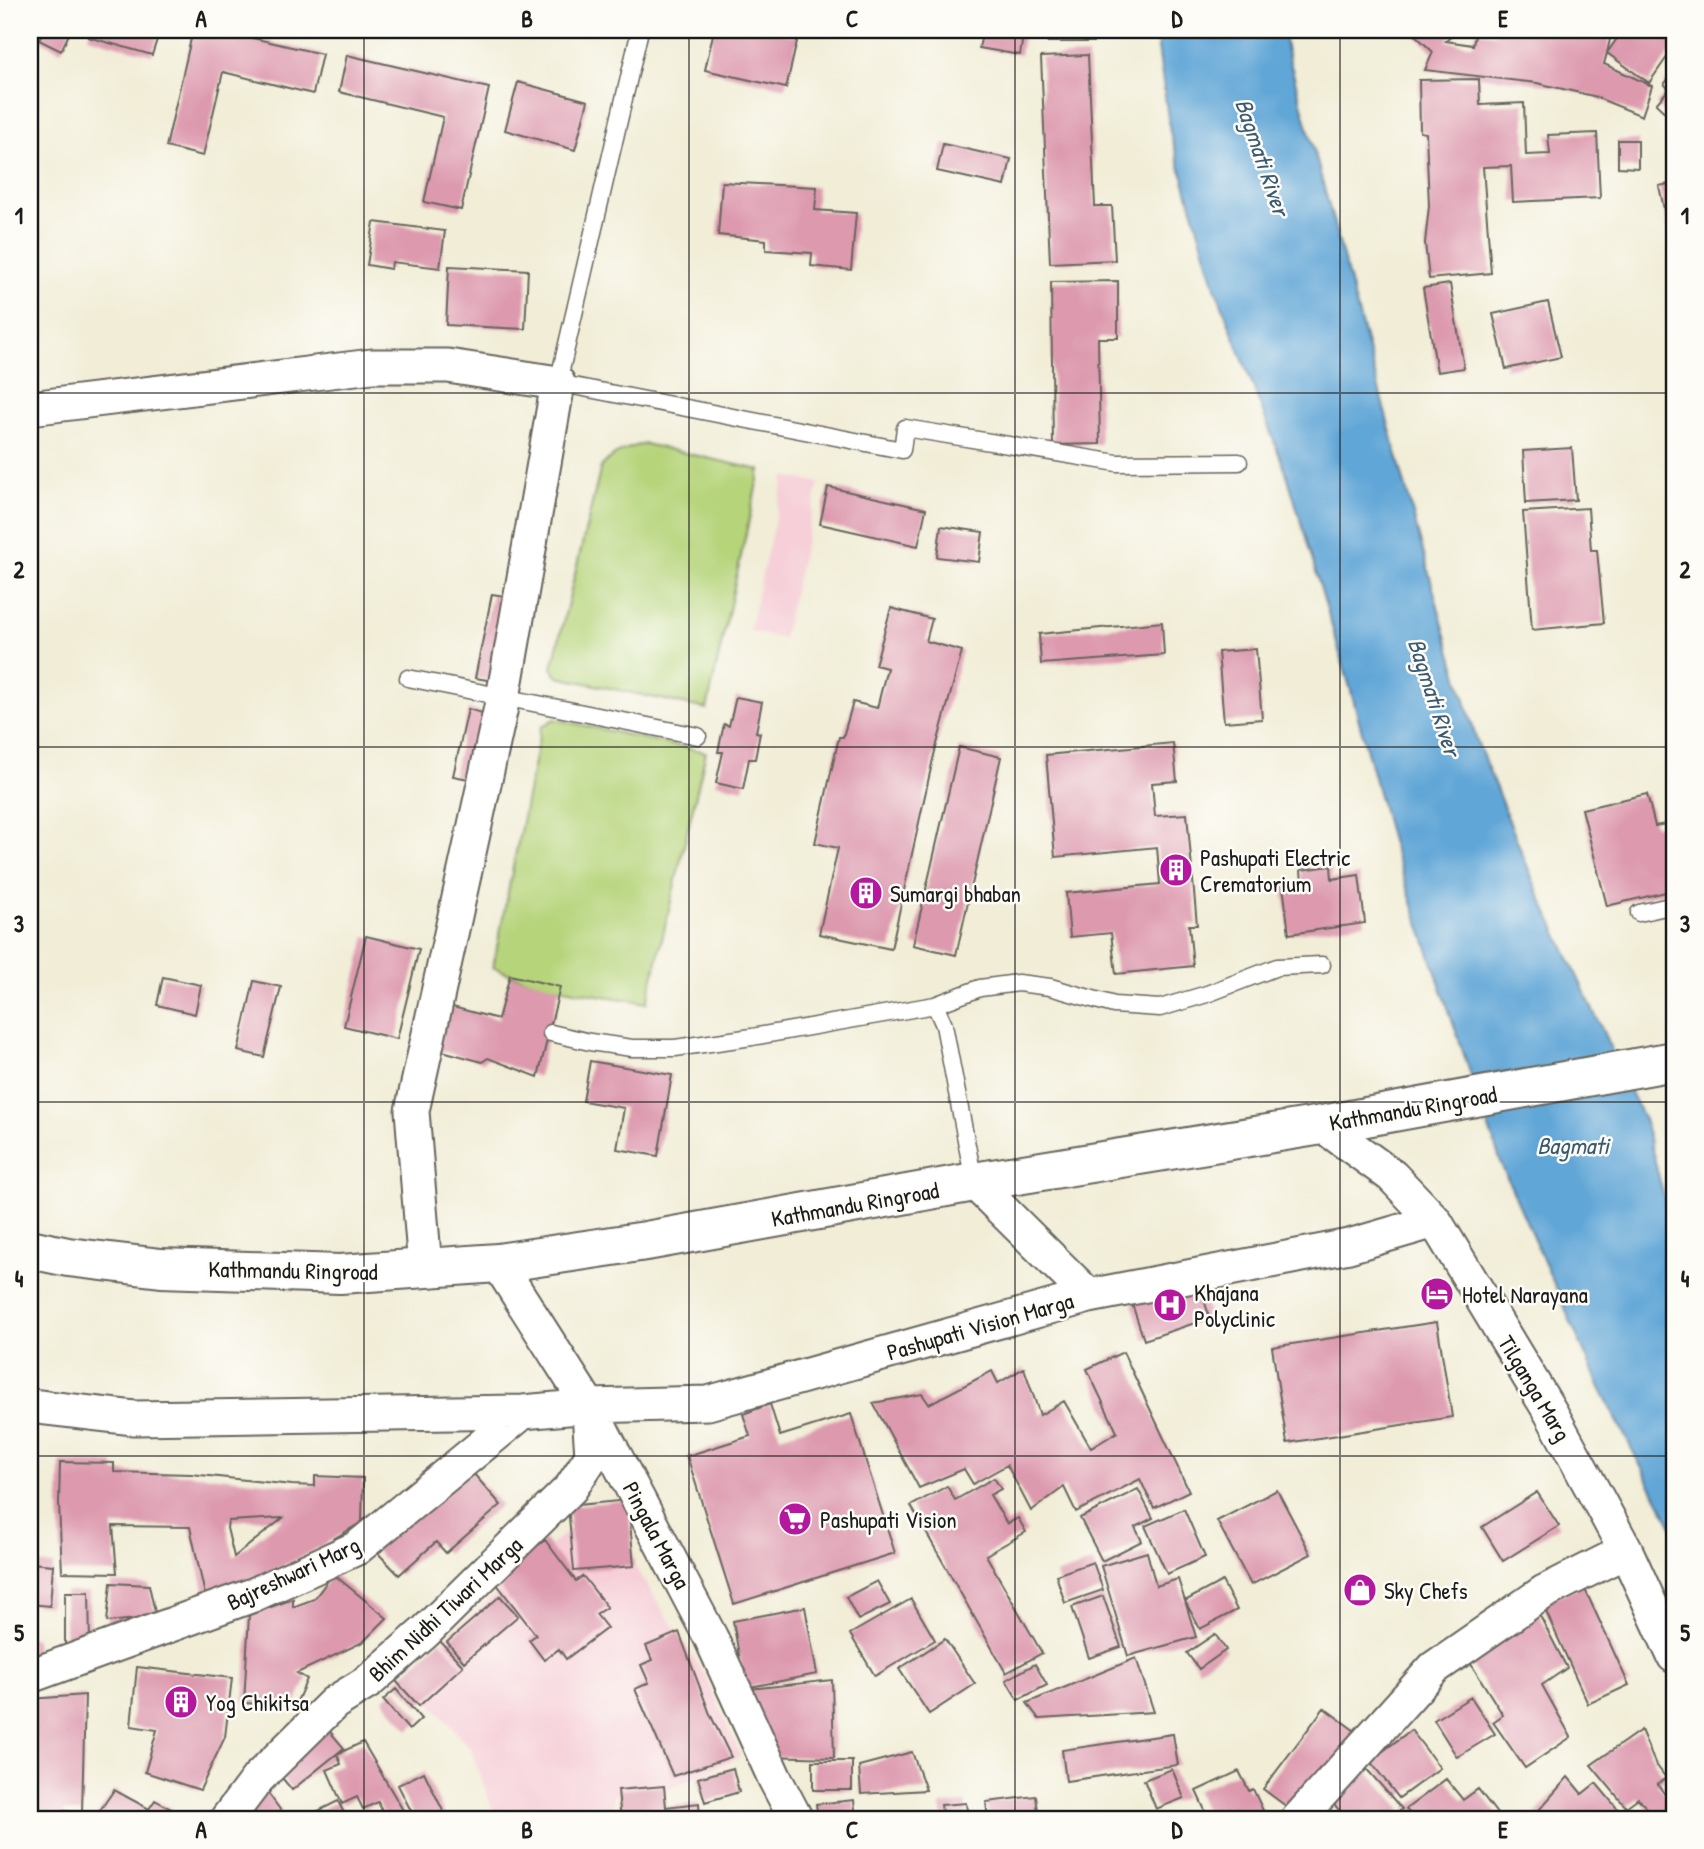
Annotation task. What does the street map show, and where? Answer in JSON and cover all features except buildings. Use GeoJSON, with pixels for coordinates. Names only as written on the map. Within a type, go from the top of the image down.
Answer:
{"type":"FeatureCollection","features":[{"type":"Feature","properties":{"kind":"highway","name":"Kathmandu Ringroad"},"geometry":{"type":"LineString","coordinates":[[30,1248],[68,1257],[162,1268],[340,1274],[498,1263],[646,1241],[974,1182],[1322,1125],[1674,1061]]}},
{"type":"Feature","properties":{"kind":"street"},"geometry":{"type":"LineString","coordinates":[[30,408],[372,366],[448,366],[558,383],[503,698],[412,1111],[425,1268]]}},
{"type":"Feature","properties":{"kind":"street","name":"Tilganga Marg"},"geometry":{"type":"LineString","coordinates":[[1322,1125],[1392,1176],[1436,1221],[1551,1413],[1626,1551],[1674,1656]]}},
{"type":"Feature","properties":{"kind":"street"},"geometry":{"type":"LineString","coordinates":[[974,1182],[1089,1296]]}},
{"type":"Feature","properties":{"kind":"street","name":"Pashupati Vision Marga"},"geometry":{"type":"LineString","coordinates":[[30,1406],[134,1418],[523,1412],[589,1406],[708,1402],[1089,1296],[1349,1246],[1436,1221]]}},
{"type":"Feature","properties":{"kind":"street","name":"Pingala Marga"},"geometry":{"type":"LineString","coordinates":[[498,1263],[589,1406],[711,1638],[796,1819]]}},
{"type":"Feature","properties":{"kind":"street","name":"Bhim Nidhi Tiwari Marga"},"geometry":{"type":"LineString","coordinates":[[227,1819],[258,1777],[334,1703],[368,1682],[425,1632],[571,1488],[592,1456],[589,1406]]}},
{"type":"Feature","properties":{"kind":"street","name":"Bajreshwari Marg"},"geometry":{"type":"LineString","coordinates":[[30,1676],[253,1595],[358,1548],[523,1412]]}},
{"type":"Feature","properties":{"kind":"street"},"geometry":{"type":"LineString","coordinates":[[1298,1819],[1434,1668],[1544,1592],[1626,1551]]}},
{"type":"Feature","properties":{"kind":"lane"},"geometry":{"type":"LineString","coordinates":[[640,30],[558,383],[902,450],[905,428],[1117,463],[1239,462]]}},
{"type":"Feature","properties":{"kind":"lane"},"geometry":{"type":"LineString","coordinates":[[408,678],[698,736]]}},
{"type":"Feature","properties":{"kind":"lane"},"geometry":{"type":"LineString","coordinates":[[1639,913],[1674,905]]}},
{"type":"Feature","properties":{"kind":"lane"},"geometry":{"type":"LineString","coordinates":[[551,1033],[632,1048],[675,1048],[934,1005],[980,988],[1017,984],[1050,987],[1114,1005],[1160,1008],[1207,995],[1277,967],[1322,965]]}},
{"type":"Feature","properties":{"kind":"lane"},"geometry":{"type":"LineString","coordinates":[[934,1005],[944,1025],[974,1182]]}},
{"type":"Feature","properties":{"kind":"shaded area"},"geometry":{"type":"Polygon","coordinates":[[[785,476],[819,483],[783,639],[749,631],[785,476]]]}},
{"type":"Feature","properties":{"kind":"shaded area"},"geometry":{"type":"Polygon","coordinates":[[[598,1509],[706,1677],[741,1756],[672,1788],[613,1794],[614,1819],[496,1819],[470,1748],[405,1673],[566,1532],[598,1509]]]}},
{"type":"Feature","properties":{"kind":"green space"},"geometry":{"type":"Polygon","coordinates":[[[645,444],[760,470],[707,709],[558,677],[552,668],[601,467],[621,452],[645,444]]]}},
{"type":"Feature","properties":{"kind":"green space"},"geometry":{"type":"Polygon","coordinates":[[[554,719],[706,752],[647,1003],[549,986],[493,967],[541,727],[554,719]]]}},
{"type":"Feature","properties":{"kind":"water","name":"Bagmati"},"geometry":{"type":"Polygon","coordinates":[[[1158,30],[1284,30],[1286,47],[1477,741],[1535,885],[1645,1122],[1674,1236],[1674,1530],[1600,1388],[1503,1169],[1391,841],[1351,691],[1288,478],[1215,287],[1170,132],[1158,48],[1158,30]]]}},
{"type":"Feature","properties":{"kind":"place","name":"Pashupati Electric Crematorium"},"geometry":{"type":"Point","coordinates":[1176,870]}},
{"type":"Feature","properties":{"kind":"place","name":"Sumargi bhaban"},"geometry":{"type":"Point","coordinates":[866,893]}},
{"type":"Feature","properties":{"kind":"place","name":"Hotel Narayana"},"geometry":{"type":"Point","coordinates":[1437,1294]}},
{"type":"Feature","properties":{"kind":"place","name":"Khajana Polyclinic"},"geometry":{"type":"Point","coordinates":[1170,1305]}},
{"type":"Feature","properties":{"kind":"place","name":"Pashupati Vision"},"geometry":{"type":"Point","coordinates":[795,1519]}},
{"type":"Feature","properties":{"kind":"place","name":"Sky Chefs"},"geometry":{"type":"Point","coordinates":[1360,1590]}},
{"type":"Feature","properties":{"kind":"place","name":"Yog Chikitsa"},"geometry":{"type":"Point","coordinates":[181,1702]}},
{"type":"Feature","properties":{"kind":"water label","name":"Bagmati River"},"geometry":{"type":"Point","coordinates":[1263,157]}},
{"type":"Feature","properties":{"kind":"water label","name":"Bagmati River"},"geometry":{"type":"Point","coordinates":[1435,697]}}]}
